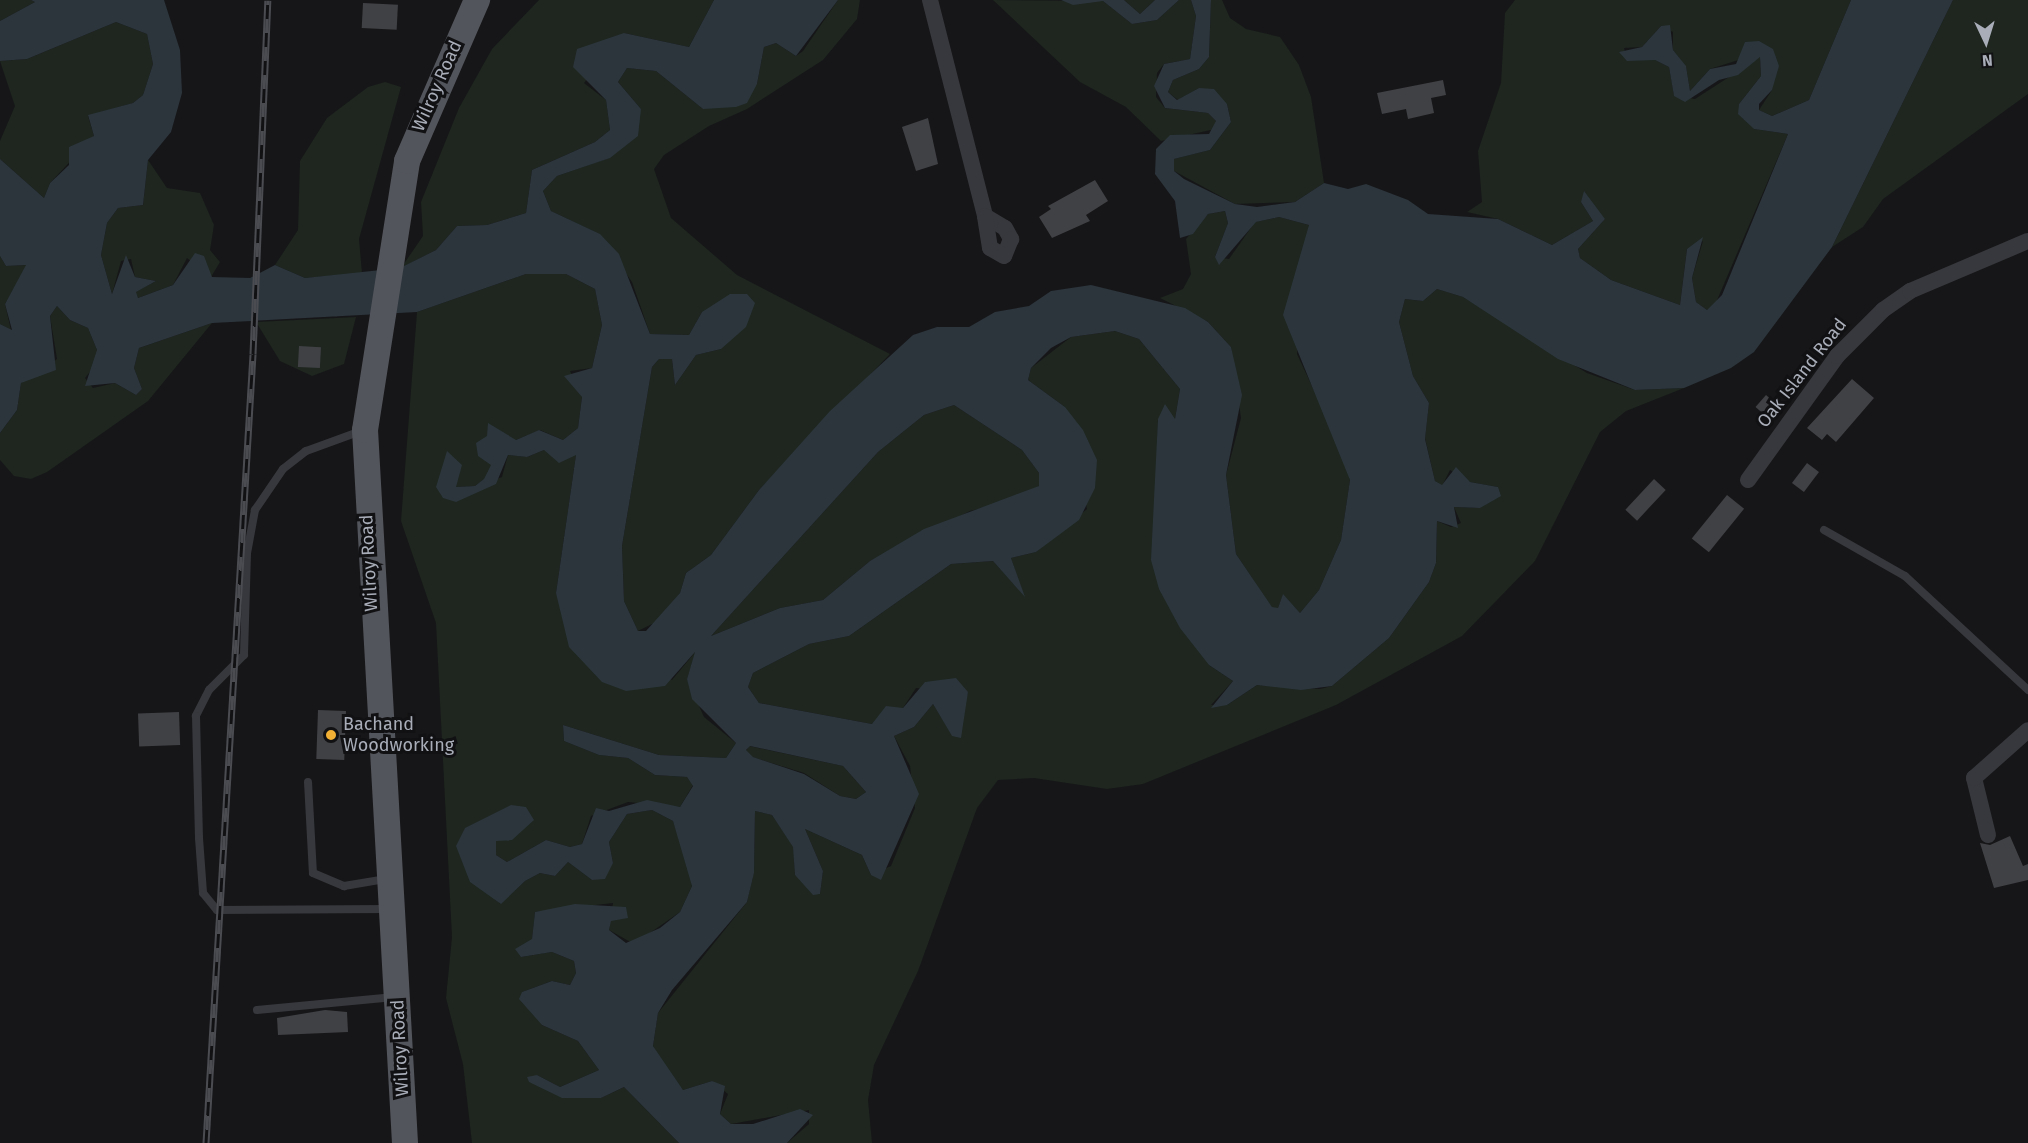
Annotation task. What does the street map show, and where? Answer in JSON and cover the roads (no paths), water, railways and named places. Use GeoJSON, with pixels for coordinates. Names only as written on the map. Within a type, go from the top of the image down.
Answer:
{"type":"FeatureCollection","features":[{"type":"Feature","properties":{"kind":"main road","name":"Wilroy Road"},"geometry":{"type":"LineString","coordinates":[[405,1143],[365,430],[389,251],[421,119],[477,0]]}},
{"type":"Feature","properties":{"kind":"street"},"geometry":{"type":"LineString","coordinates":[[930,0],[985,216]]}},
{"type":"Feature","properties":{"kind":"street","name":"Oak Island Road"},"geometry":{"type":"LineString","coordinates":[[1748,480],[1837,356],[1883,310],[1910,291],[2028,241]]}},
{"type":"Feature","properties":{"kind":"street"},"geometry":{"type":"LineString","coordinates":[[1988,835],[1974,778],[2028,730]]}},
{"type":"Feature","properties":{"kind":"lane"},"geometry":{"type":"LineString","coordinates":[[365,430],[306,451],[283,469],[255,510],[247,553],[244,655],[209,690],[196,716],[199,838],[203,893],[217,910],[392,909]]}},
{"type":"Feature","properties":{"kind":"lane"},"geometry":{"type":"LineString","coordinates":[[1824,530],[1905,576],[2028,690]]}},
{"type":"Feature","properties":{"kind":"lane"},"geometry":{"type":"LineString","coordinates":[[308,782],[313,873],[344,886],[389,878]]}},
{"type":"Feature","properties":{"kind":"lane"},"geometry":{"type":"LineString","coordinates":[[257,1010],[397,997]]}},
{"type":"Feature","properties":{"kind":"railway"},"geometry":{"type":"LineString","coordinates":[[206,1143],[253,354],[268,0]]}},
{"type":"Feature","properties":{"kind":"place","name":"Bachand Woodworking"},"geometry":{"type":"Point","coordinates":[331,735]}}]}
